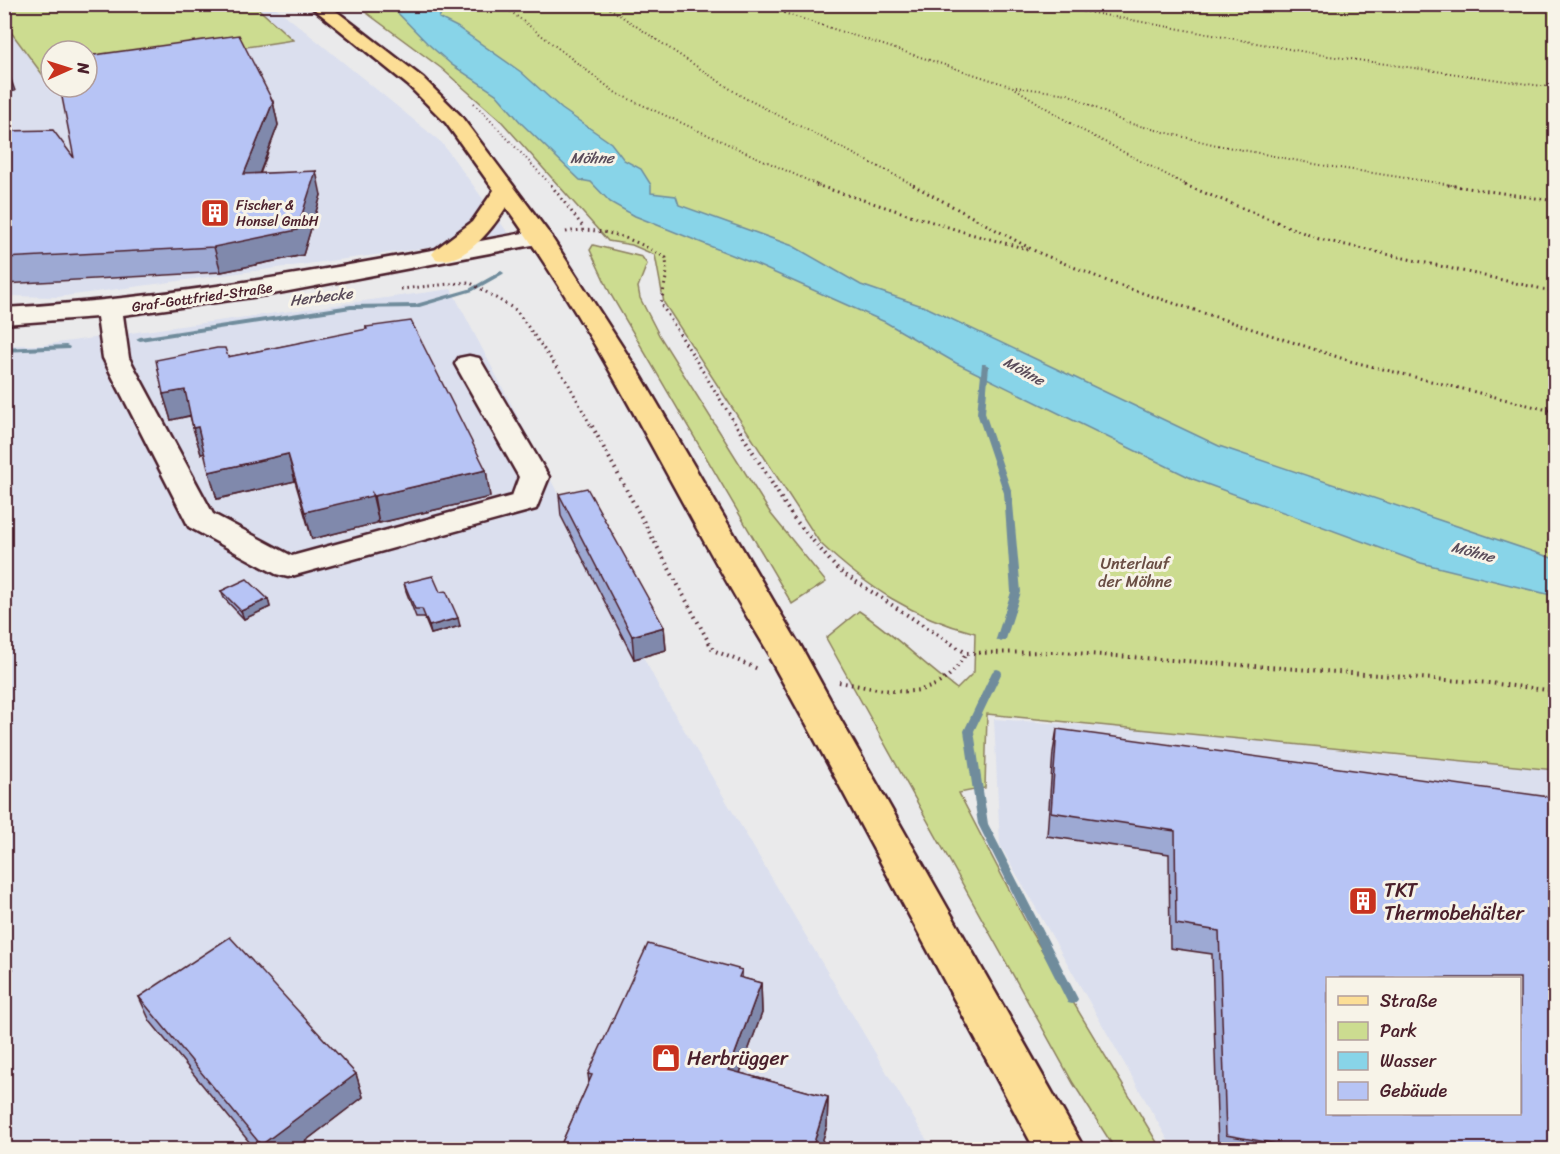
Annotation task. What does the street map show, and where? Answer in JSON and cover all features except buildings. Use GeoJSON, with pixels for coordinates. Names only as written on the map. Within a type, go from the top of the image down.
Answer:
{"type":"FeatureCollection","features":[{"type":"Feature","properties":{"kind":"main road"},"geometry":{"type":"LineString","coordinates":[[316,4],[416,82],[453,119],[540,237],[626,374],[784,650],[1061,1149]]}},
{"type":"Feature","properties":{"kind":"main road"},"geometry":{"type":"LineString","coordinates":[[444,254],[476,233],[490,218],[505,190]]}},
{"type":"Feature","properties":{"kind":"street","name":"Graf-Gottfried-Straße"},"geometry":{"type":"LineString","coordinates":[[4,316],[113,334],[230,294],[540,237]]}},
{"type":"Feature","properties":{"kind":"street"},"geometry":{"type":"LineString","coordinates":[[113,334],[200,520],[288,567],[525,502],[534,477],[469,364]]}},
{"type":"Feature","properties":{"kind":"path"},"geometry":{"type":"LineString","coordinates":[[501,4],[616,93],[649,109],[697,128],[814,184],[966,233],[1037,252]]}},
{"type":"Feature","properties":{"kind":"path"},"geometry":{"type":"LineString","coordinates":[[603,4],[741,96],[933,195],[1037,252],[1112,283],[1350,361],[1556,412]]}},
{"type":"Feature","properties":{"kind":"path"},"geometry":{"type":"LineString","coordinates":[[771,4],[781,12],[1013,87],[1068,94],[1124,122],[1212,144],[1320,165],[1556,201]]}},
{"type":"Feature","properties":{"kind":"path"},"geometry":{"type":"LineString","coordinates":[[1044,4],[1323,55],[1556,88]]}},
{"type":"Feature","properties":{"kind":"path"},"geometry":{"type":"LineString","coordinates":[[1013,87],[1078,128],[1188,186],[1319,239],[1556,292]]}},
{"type":"Feature","properties":{"kind":"path"},"geometry":{"type":"LineString","coordinates":[[584,228],[642,243],[666,258],[667,272],[661,304],[792,516],[838,570],[966,653],[1061,652],[1489,683],[1556,691]]}},
{"type":"Feature","properties":{"kind":"path"},"geometry":{"type":"LineString","coordinates":[[469,282],[494,294]]}},
{"type":"Feature","properties":{"kind":"shaded area"},"geometry":{"type":"Polygon","coordinates":[[[5,5],[273,5],[442,143],[511,237],[58,297],[5,296],[5,5]]]}},
{"type":"Feature","properties":{"kind":"shaded area"},"geometry":{"type":"Polygon","coordinates":[[[451,289],[660,689],[932,1149],[5,1150],[5,345],[42,345],[451,289]]]}},
{"type":"Feature","properties":{"kind":"shaded area"},"geometry":{"type":"Polygon","coordinates":[[[994,719],[1166,731],[1399,756],[1555,769],[1555,1149],[1173,1149],[1000,845],[994,719]]]}},
{"type":"Feature","properties":{"kind":"green space"},"geometry":{"type":"Polygon","coordinates":[[[21,5],[254,5],[293,40],[99,69],[99,39],[39,39],[39,70],[5,24],[5,7],[21,5]]]}},
{"type":"Feature","properties":{"kind":"green space","name":"Unterlauf der Möhne"},"geometry":{"type":"Polygon","coordinates":[[[356,5],[1555,5],[1555,770],[987,714],[985,788],[959,793],[1031,932],[1161,1149],[1115,1149],[1073,1083],[826,638],[859,611],[957,689],[974,672],[975,633],[911,609],[873,587],[820,543],[664,303],[655,255],[632,245],[608,241],[502,122],[441,68],[356,5]]]}},
{"type":"Feature","properties":{"kind":"green space"},"geometry":{"type":"Polygon","coordinates":[[[593,245],[642,257],[647,264],[638,287],[640,298],[659,335],[771,514],[826,582],[792,604],[611,295],[590,250],[593,245]]]}},
{"type":"Feature","properties":{"kind":"water","name":"Möhne"},"geometry":{"type":"Polygon","coordinates":[[[390,5],[436,5],[442,11],[439,18],[457,27],[521,72],[562,109],[611,143],[624,160],[641,169],[651,185],[651,193],[676,196],[679,205],[793,246],[861,285],[928,308],[1219,446],[1555,559],[1555,596],[1421,563],[1193,479],[956,363],[885,322],[757,265],[635,216],[610,202],[591,182],[580,180],[522,124],[496,94],[452,65],[390,5]]]}},
{"type":"Feature","properties":{"kind":"waterway","name":"Herbecke"},"geometry":{"type":"LineString","coordinates":[[140,339],[351,307],[416,306],[471,290],[501,273]]}},
{"type":"Feature","properties":{"kind":"waterway","name":"Herbecke"},"geometry":{"type":"LineString","coordinates":[[4,350],[66,347]]}},
{"type":"Feature","properties":{"kind":"waterway"},"geometry":{"type":"LineString","coordinates":[[985,366],[981,413],[1008,493],[1016,592],[1001,639]]}},
{"type":"Feature","properties":{"kind":"waterway"},"geometry":{"type":"LineString","coordinates":[[997,672],[969,731],[983,824],[1072,999]]}},
{"type":"Feature","properties":{"kind":"place","name":"Fischer & Honsel GmbH"},"geometry":{"type":"Point","coordinates":[215,213]}},
{"type":"Feature","properties":{"kind":"place","name":"TKT Thermobehälter"},"geometry":{"type":"Point","coordinates":[1363,901]}},
{"type":"Feature","properties":{"kind":"place","name":"Herbrügger"},"geometry":{"type":"Point","coordinates":[666,1058]}}]}
